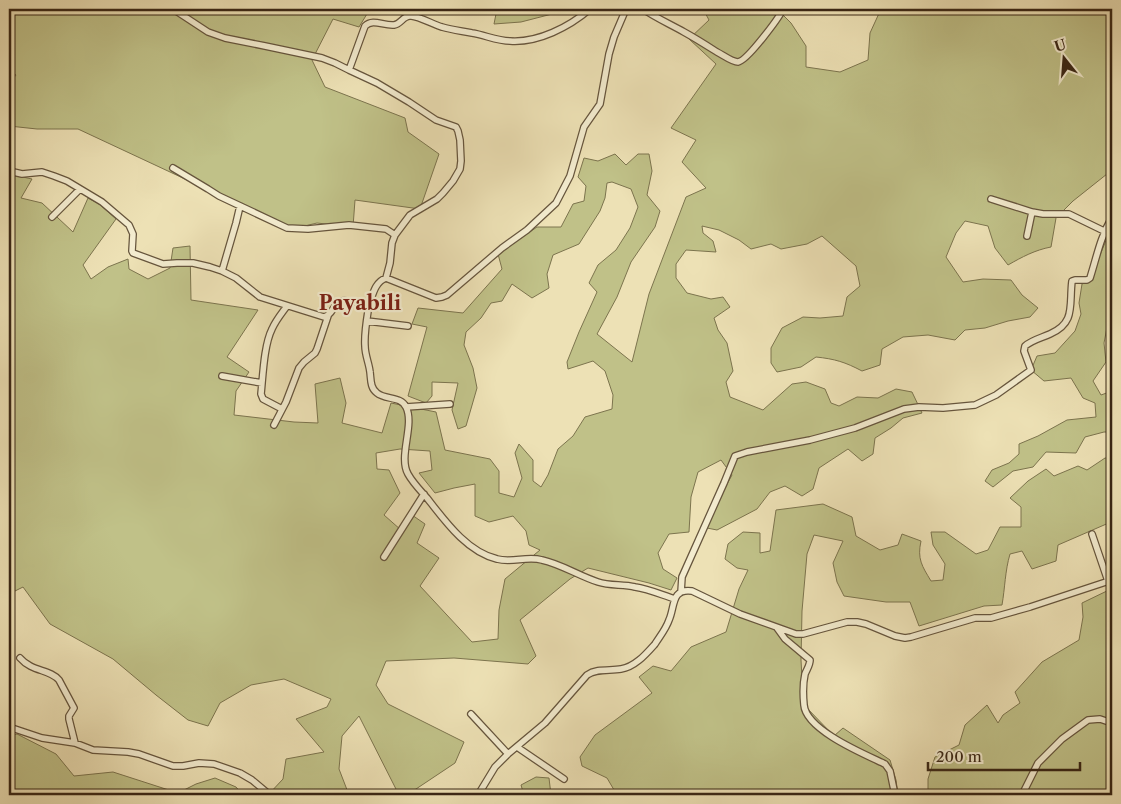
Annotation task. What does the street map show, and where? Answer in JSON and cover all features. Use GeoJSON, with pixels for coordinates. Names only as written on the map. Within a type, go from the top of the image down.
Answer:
{"type":"FeatureCollection","features":[{"type":"Feature","properties":{"kind":"street"},"geometry":{"type":"LineString","coordinates":[[173,9],[215,35],[235,41],[322,58],[335,63],[378,83],[436,120],[456,127],[461,160],[460,169],[448,188],[437,199],[410,215],[394,235],[386,278]]}},
{"type":"Feature","properties":{"kind":"street"},"geometry":{"type":"LineString","coordinates":[[349,70],[365,26],[368,23],[395,25],[406,17],[412,16],[444,28],[510,42],[546,36],[579,18],[590,9]]}},
{"type":"Feature","properties":{"kind":"street"},"geometry":{"type":"LineString","coordinates":[[626,9],[609,54],[601,100],[584,127],[570,176],[556,203],[527,230],[502,248],[447,295],[436,298],[386,278],[381,280],[377,284],[369,305],[365,348],[372,387],[377,393],[402,402],[406,407],[408,426],[405,465],[409,475],[444,519],[477,550],[488,556],[504,560],[545,560],[599,582],[610,585],[637,587],[675,599]]}},
{"type":"Feature","properties":{"kind":"street"},"geometry":{"type":"LineString","coordinates":[[643,9],[735,62],[739,62],[755,46],[783,9]]}},
{"type":"Feature","properties":{"kind":"street"},"geometry":{"type":"LineString","coordinates":[[173,168],[219,196],[290,229],[349,225],[386,229],[394,235]]}},
{"type":"Feature","properties":{"kind":"street"},"geometry":{"type":"LineString","coordinates":[[9,171],[22,174],[42,172],[67,181],[102,202],[129,225],[133,234],[133,253],[163,264],[192,264],[222,270],[246,285],[260,297],[324,317],[328,316]]}},
{"type":"Feature","properties":{"kind":"street"},"geometry":{"type":"LineString","coordinates":[[52,217],[80,189]]}},
{"type":"Feature","properties":{"kind":"street"},"geometry":{"type":"LineString","coordinates":[[991,199],[1032,212],[1069,214],[1104,231]]}},
{"type":"Feature","properties":{"kind":"street"},"geometry":{"type":"LineString","coordinates":[[222,270],[240,206]]}},
{"type":"Feature","properties":{"kind":"street"},"geometry":{"type":"LineString","coordinates":[[1027,236],[1032,212]]}},
{"type":"Feature","properties":{"kind":"street"},"geometry":{"type":"LineString","coordinates":[[681,592],[682,577],[735,456],[855,428],[904,409],[967,406],[996,395],[1031,370],[1024,351],[1026,346],[1061,328],[1067,321],[1072,303],[1072,281],[1090,278],[1104,231],[1112,217]]}},
{"type":"Feature","properties":{"kind":"street"},"geometry":{"type":"LineString","coordinates":[[274,425],[286,402],[299,368],[317,349],[328,316],[338,302],[345,300],[369,305]]}},
{"type":"Feature","properties":{"kind":"street"},"geometry":{"type":"LineString","coordinates":[[282,409],[263,399],[261,394],[270,334],[276,321],[287,306]]}},
{"type":"Feature","properties":{"kind":"street"},"geometry":{"type":"LineString","coordinates":[[367,321],[408,326]]}},
{"type":"Feature","properties":{"kind":"street"},"geometry":{"type":"LineString","coordinates":[[222,376],[262,383]]}},
{"type":"Feature","properties":{"kind":"street"},"geometry":{"type":"LineString","coordinates":[[406,407],[450,404]]}},
{"type":"Feature","properties":{"kind":"street"},"geometry":{"type":"LineString","coordinates":[[384,557],[424,494]]}},
{"type":"Feature","properties":{"kind":"street"},"geometry":{"type":"LineString","coordinates":[[478,795],[495,767],[545,723],[590,673],[628,668],[649,651],[666,628],[675,599],[681,592],[692,591],[740,614],[800,635],[847,622],[857,622],[905,638],[975,618],[990,618],[1030,607],[1110,580],[1092,534]]}},
{"type":"Feature","properties":{"kind":"street"},"geometry":{"type":"LineString","coordinates":[[777,628],[794,648],[810,660],[804,682],[804,705],[807,715],[833,738],[885,764],[890,771],[895,795]]}},
{"type":"Feature","properties":{"kind":"street"},"geometry":{"type":"LineString","coordinates":[[20,658],[32,667],[56,676],[59,680],[74,708],[69,716],[69,720],[74,743]]}},
{"type":"Feature","properties":{"kind":"street"},"geometry":{"type":"LineString","coordinates":[[471,714],[508,754]]}},
{"type":"Feature","properties":{"kind":"street"},"geometry":{"type":"LineString","coordinates":[[1022,795],[1038,763],[1062,739],[1088,720],[1100,718],[1112,723]]}},
{"type":"Feature","properties":{"kind":"street"},"geometry":{"type":"LineString","coordinates":[[9,727],[42,738],[74,743],[97,751],[140,754],[173,766],[199,763],[214,764],[240,773],[270,795]]}},
{"type":"Feature","properties":{"kind":"street"},"geometry":{"type":"LineString","coordinates":[[517,747],[564,779]]}},
{"type":"Feature","properties":{"kind":"green space"},"geometry":{"type":"Polygon","coordinates":[[[9,9],[370,9],[359,27],[333,19],[312,60],[325,87],[405,118],[408,132],[439,154],[420,209],[355,200],[353,227],[317,223],[292,229],[78,129],[37,129],[9,126],[9,84],[16,75],[9,69],[9,43],[11,37],[9,36],[9,9]]]}},
{"type":"Feature","properties":{"kind":"green space"},"geometry":{"type":"Polygon","coordinates":[[[497,9],[578,9],[568,14],[552,14],[521,22],[494,24],[497,9]]]}},
{"type":"Feature","properties":{"kind":"green space"},"geometry":{"type":"Polygon","coordinates":[[[703,9],[777,9],[791,23],[806,46],[806,67],[840,72],[868,60],[870,33],[881,9],[1112,9],[1112,170],[1073,201],[1056,218],[1051,247],[1034,252],[1008,265],[995,248],[988,226],[965,221],[956,233],[946,257],[963,282],[983,279],[1011,280],[1022,295],[1038,308],[1030,317],[985,328],[965,330],[955,340],[928,335],[903,337],[882,349],[880,365],[862,371],[840,361],[816,357],[801,367],[777,372],[771,363],[771,348],[782,328],[803,317],[843,316],[847,297],[860,286],[856,266],[822,236],[807,244],[781,249],[771,244],[751,249],[739,240],[719,230],[702,226],[703,233],[713,241],[716,252],[686,250],[676,264],[676,278],[687,293],[711,299],[723,297],[730,307],[714,318],[718,330],[727,343],[733,371],[726,382],[730,397],[763,410],[792,384],[806,382],[825,389],[831,403],[839,406],[857,397],[878,398],[896,389],[912,392],[922,413],[903,418],[875,438],[873,454],[862,461],[848,449],[819,468],[813,489],[802,496],[785,486],[770,492],[757,509],[717,530],[707,528],[710,515],[732,475],[721,460],[698,472],[691,497],[689,532],[669,534],[658,553],[663,569],[677,578],[671,590],[588,568],[570,579],[520,620],[536,656],[528,664],[454,658],[386,661],[376,685],[388,704],[464,742],[455,763],[407,795],[399,795],[359,716],[342,736],[339,769],[349,795],[268,795],[283,779],[286,759],[324,752],[296,719],[327,707],[331,699],[284,679],[251,685],[220,703],[208,726],[188,720],[113,659],[50,624],[23,587],[9,594],[9,174],[32,179],[21,198],[42,203],[73,232],[88,198],[99,204],[116,219],[83,265],[91,279],[108,267],[128,259],[129,269],[148,279],[170,268],[173,248],[190,246],[191,300],[258,310],[227,357],[249,372],[236,391],[234,415],[318,423],[315,384],[340,378],[346,403],[342,423],[382,433],[391,403],[436,412],[445,450],[490,459],[499,471],[499,493],[514,497],[522,478],[515,453],[519,444],[533,460],[533,481],[541,487],[558,449],[573,436],[585,417],[612,409],[613,395],[605,371],[593,361],[568,369],[567,362],[597,292],[589,283],[598,265],[616,250],[630,228],[638,207],[631,189],[612,182],[607,183],[605,198],[600,211],[579,244],[553,255],[547,274],[549,288],[532,298],[512,284],[502,301],[491,303],[481,318],[466,332],[464,345],[473,368],[477,388],[466,426],[458,429],[452,410],[458,383],[432,382],[432,396],[426,403],[408,396],[427,327],[412,324],[418,308],[463,313],[502,269],[498,254],[537,227],[561,227],[573,204],[584,201],[586,186],[578,177],[584,158],[598,161],[615,154],[626,165],[638,154],[649,154],[652,171],[647,195],[660,211],[655,227],[631,262],[617,297],[597,334],[632,362],[649,294],[686,197],[706,188],[682,162],[696,140],[671,128],[716,64],[689,39],[709,20],[703,9]],[[400,449],[376,453],[377,469],[389,470],[400,493],[384,515],[401,530],[412,515],[425,524],[417,543],[439,558],[420,586],[472,642],[498,639],[499,610],[505,579],[540,550],[529,545],[526,531],[513,516],[489,522],[475,516],[475,484],[435,493],[419,473],[432,470],[430,451],[400,449]]]}},
{"type":"Feature","properties":{"kind":"green space"},"geometry":{"type":"Polygon","coordinates":[[[1112,226],[1112,308],[1104,343],[1106,362],[1093,381],[1101,395],[1112,391],[1112,432],[1085,437],[1076,453],[1046,452],[1033,467],[1013,471],[993,487],[985,481],[992,470],[1009,463],[1019,454],[1019,444],[1067,420],[1096,417],[1095,403],[1083,398],[1071,378],[1044,381],[1031,370],[1037,356],[1055,353],[1075,331],[1081,314],[1079,303],[1082,284],[1090,279],[1112,226]]]}},
{"type":"Feature","properties":{"kind":"green space"},"geometry":{"type":"Polygon","coordinates":[[[1105,458],[1112,458],[1112,527],[1111,522],[1058,545],[1056,561],[1032,569],[1022,551],[1010,554],[1002,605],[984,606],[919,626],[910,602],[886,602],[844,596],[837,582],[833,563],[843,541],[814,535],[807,554],[802,611],[801,660],[805,706],[834,736],[843,728],[890,760],[898,795],[617,795],[607,778],[582,766],[580,757],[595,735],[652,693],[639,677],[653,666],[671,671],[691,647],[726,632],[739,589],[748,570],[737,568],[725,559],[728,544],[743,532],[760,533],[760,553],[770,551],[776,510],[823,504],[852,517],[856,536],[880,550],[898,545],[902,534],[921,541],[920,558],[925,571],[931,581],[943,580],[945,564],[933,545],[931,532],[945,532],[976,554],[988,550],[1000,527],[1021,527],[1021,507],[1010,498],[1028,481],[1046,469],[1054,476],[1078,466],[1087,470],[1105,458]]]}},
{"type":"Feature","properties":{"kind":"green space"},"geometry":{"type":"Polygon","coordinates":[[[1112,579],[1112,795],[928,795],[928,779],[935,757],[959,745],[965,725],[987,705],[998,723],[1003,715],[1020,703],[1015,692],[1042,662],[1079,640],[1083,617],[1082,603],[1111,589],[1110,580],[1112,579]]]}},
{"type":"Feature","properties":{"kind":"green space"},"geometry":{"type":"Polygon","coordinates":[[[17,734],[56,754],[74,776],[113,772],[178,793],[196,784],[215,778],[236,787],[243,795],[9,795],[9,736],[17,734]]]}},
{"type":"Feature","properties":{"kind":"green space"},"geometry":{"type":"Polygon","coordinates":[[[536,777],[549,778],[551,795],[524,795],[521,785],[536,777]]]}},
{"type":"Feature","properties":{"kind":"district","name":"Payabili"},"geometry":{"type":"Point","coordinates":[360,303]}}]}
